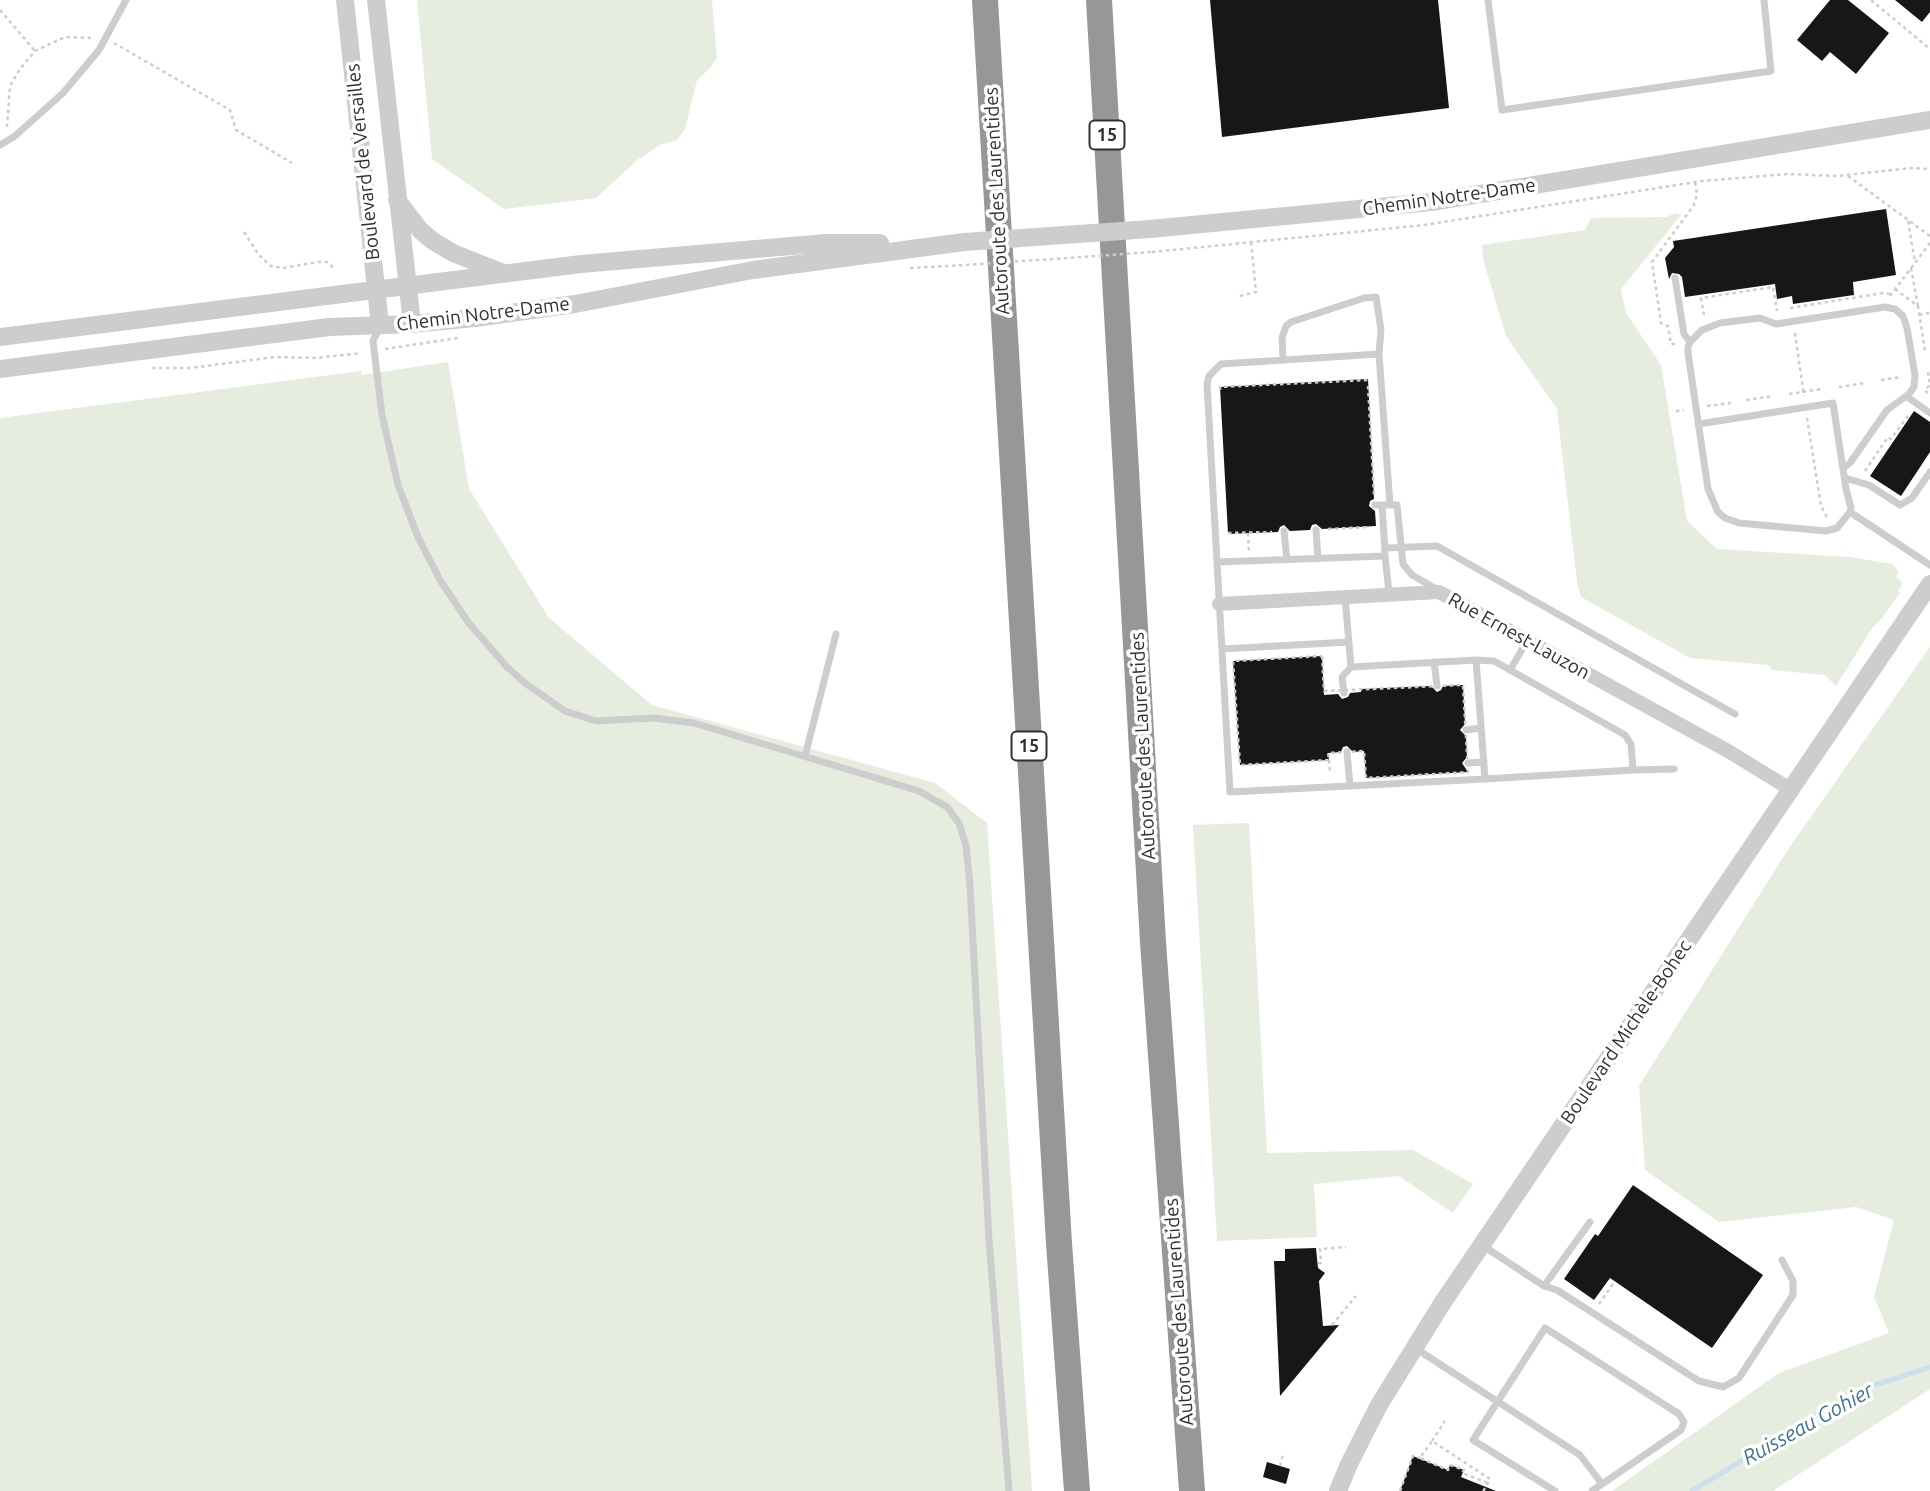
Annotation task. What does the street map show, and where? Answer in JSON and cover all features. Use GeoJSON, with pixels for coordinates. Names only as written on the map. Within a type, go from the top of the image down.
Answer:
{"type":"FeatureCollection","features":[{"type":"Feature","properties":{"kind":"highway","name":"Autoroute des Laurentides"},"geometry":{"type":"LineString","coordinates":[[985,0],[1059,1243],[1077,1491]]}},
{"type":"Feature","properties":{"kind":"highway","name":"Autoroute des Laurentides"},"geometry":{"type":"LineString","coordinates":[[1099,0],[1153,942],[1192,1491]]}},
{"type":"Feature","properties":{"kind":"street","name":"Boulevard de Versailles"},"geometry":{"type":"LineString","coordinates":[[345,0],[380,325]]}},
{"type":"Feature","properties":{"kind":"street","name":"Boulevard de Versailles"},"geometry":{"type":"LineString","coordinates":[[376,0],[412,324]]}},
{"type":"Feature","properties":{"kind":"street","name":"Chemin Notre-Dame"},"geometry":{"type":"LineString","coordinates":[[0,369],[329,327],[412,324],[575,304],[753,270],[964,242],[1150,229],[1431,202],[1929,121]]}},
{"type":"Feature","properties":{"kind":"street"},"geometry":{"type":"LineString","coordinates":[[397,200],[421,231],[433,241],[453,253],[505,273]]}},
{"type":"Feature","properties":{"kind":"street","name":"Chemin Notre-Dame"},"geometry":{"type":"LineString","coordinates":[[0,337],[505,273],[826,243],[964,242]]}},
{"type":"Feature","properties":{"kind":"street","name":"Boulevard Michèle-Bohec"},"geometry":{"type":"LineString","coordinates":[[1338,1491],[1362,1436],[1414,1348],[1930,584]]}},
{"type":"Feature","properties":{"kind":"street","name":"Rue Ernest-Lauzon"},"geometry":{"type":"LineString","coordinates":[[1219,604],[1433,591],[1448,595],[1728,751],[1790,789]]}},
{"type":"Feature","properties":{"kind":"lane"},"geometry":{"type":"LineString","coordinates":[[4,143],[16,136],[63,93],[99,50],[126,0]]}},
{"type":"Feature","properties":{"kind":"lane"},"geometry":{"type":"LineString","coordinates":[[1489,0],[1502,110],[1771,71],[1764,0]]}},
{"type":"Feature","properties":{"kind":"lane"},"geometry":{"type":"LineString","coordinates":[[1675,278],[1685,334],[1690,342]]}},
{"type":"Feature","properties":{"kind":"lane"},"geometry":{"type":"LineString","coordinates":[[1283,359],[1282,338],[1286,326],[1291,322],[1376,297],[1381,330],[1379,355],[1386,505],[1385,552],[1389,593]]}},
{"type":"Feature","properties":{"kind":"lane"},"geometry":{"type":"LineString","coordinates":[[1699,425],[1833,403],[1843,468],[1845,478],[1850,512],[1837,528],[1826,531],[1740,523],[1725,518],[1718,512],[1710,498],[1688,354],[1690,342],[1702,330],[1720,323],[1760,318],[1776,324],[1889,307],[1903,316],[1915,382],[1906,397],[1887,410],[1850,463],[1843,468]]}},
{"type":"Feature","properties":{"kind":"lane"},"geometry":{"type":"LineString","coordinates":[[380,325],[373,341],[383,415],[398,485],[406,508],[440,580],[468,622],[507,667],[548,701],[580,717],[610,722],[653,718],[694,723],[919,791],[947,807],[963,834],[970,885],[989,1240],[1009,1491]]}},
{"type":"Feature","properties":{"kind":"lane"},"geometry":{"type":"LineString","coordinates":[[1379,355],[1227,362],[1221,364],[1209,376],[1207,384],[1230,792],[1674,769]]}},
{"type":"Feature","properties":{"kind":"lane"},"geometry":{"type":"LineString","coordinates":[[1906,397],[1930,414]]}},
{"type":"Feature","properties":{"kind":"lane"},"geometry":{"type":"LineString","coordinates":[[1845,478],[1869,485],[1900,505],[1912,498],[1930,472]]}},
{"type":"Feature","properties":{"kind":"lane"},"geometry":{"type":"LineString","coordinates":[[1386,505],[1407,570],[1448,595]]}},
{"type":"Feature","properties":{"kind":"lane"},"geometry":{"type":"LineString","coordinates":[[1850,512],[1930,565]]}},
{"type":"Feature","properties":{"kind":"lane"},"geometry":{"type":"LineString","coordinates":[[1316,530],[1318,559]]}},
{"type":"Feature","properties":{"kind":"lane"},"geometry":{"type":"LineString","coordinates":[[1284,531],[1287,560]]}},
{"type":"Feature","properties":{"kind":"lane"},"geometry":{"type":"LineString","coordinates":[[1217,562],[1318,559],[1385,552],[1399,547],[1437,546],[1735,713]]}},
{"type":"Feature","properties":{"kind":"lane"},"geometry":{"type":"LineString","coordinates":[[1344,694],[1342,677],[1350,667],[1345,596]]}},
{"type":"Feature","properties":{"kind":"lane"},"geometry":{"type":"LineString","coordinates":[[805,756],[836,634]]}},
{"type":"Feature","properties":{"kind":"lane"},"geometry":{"type":"LineString","coordinates":[[1510,670],[1527,640]]}},
{"type":"Feature","properties":{"kind":"lane"},"geometry":{"type":"LineString","coordinates":[[1222,649],[1349,642]]}},
{"type":"Feature","properties":{"kind":"lane"},"geometry":{"type":"LineString","coordinates":[[1476,660],[1485,779]]}},
{"type":"Feature","properties":{"kind":"lane"},"geometry":{"type":"LineString","coordinates":[[1350,667],[1494,661],[1625,735],[1632,744],[1633,770]]}},
{"type":"Feature","properties":{"kind":"lane"},"geometry":{"type":"LineString","coordinates":[[1434,662],[1437,686]]}},
{"type":"Feature","properties":{"kind":"lane"},"geometry":{"type":"LineString","coordinates":[[1466,730],[1481,728]]}},
{"type":"Feature","properties":{"kind":"lane"},"geometry":{"type":"LineString","coordinates":[[1347,752],[1350,786]]}},
{"type":"Feature","properties":{"kind":"lane"},"geometry":{"type":"LineString","coordinates":[[1468,763],[1484,762]]}},
{"type":"Feature","properties":{"kind":"lane"},"geometry":{"type":"LineString","coordinates":[[1544,1286],[1590,1222]]}},
{"type":"Feature","properties":{"kind":"lane"},"geometry":{"type":"LineString","coordinates":[[1482,1244],[1544,1286],[1557,1290],[1699,1381],[1723,1387],[1739,1378],[1793,1295],[1793,1281],[1782,1261]]}},
{"type":"Feature","properties":{"kind":"lane"},"geometry":{"type":"LineString","coordinates":[[1555,1491],[1473,1440],[1545,1328],[1683,1418],[1684,1426],[1681,1430],[1592,1491]]}},
{"type":"Feature","properties":{"kind":"lane"},"geometry":{"type":"LineString","coordinates":[[1414,1348],[1580,1455],[1602,1484]]}},
{"type":"Feature","properties":{"kind":"path"},"geometry":{"type":"LineString","coordinates":[[1871,0],[1930,49]]}},
{"type":"Feature","properties":{"kind":"path"},"geometry":{"type":"LineString","coordinates":[[0,10],[35,51]]}},
{"type":"Feature","properties":{"kind":"path"},"geometry":{"type":"LineString","coordinates":[[4,143],[10,86],[35,51],[65,37],[106,38],[230,110],[236,130],[292,163]]}},
{"type":"Feature","properties":{"kind":"path","name":"Chemin Notre-Dame"},"geometry":{"type":"LineString","coordinates":[[966,265],[1152,252],[1391,229],[1485,217],[1695,182],[1787,174],[1848,176],[1903,169],[1930,169]]}},
{"type":"Feature","properties":{"kind":"path"},"geometry":{"type":"LineString","coordinates":[[1848,176],[1930,236]]}},
{"type":"Feature","properties":{"kind":"path"},"geometry":{"type":"LineString","coordinates":[[1668,326],[1661,323],[1652,262],[1693,205],[1697,194],[1695,182]]}},
{"type":"Feature","properties":{"kind":"path"},"geometry":{"type":"LineString","coordinates":[[1908,220],[1915,263]]}},
{"type":"Feature","properties":{"kind":"path"},"geometry":{"type":"LineString","coordinates":[[244,232],[259,255],[271,266],[283,268],[327,262],[335,269]]}},
{"type":"Feature","properties":{"kind":"path"},"geometry":{"type":"LineString","coordinates":[[1240,296],[1256,292],[1251,242]]}},
{"type":"Feature","properties":{"kind":"path"},"geometry":{"type":"LineString","coordinates":[[1702,305],[1700,298],[1773,287],[1776,311],[1791,310],[1823,301],[1890,294],[1930,243]]}},
{"type":"Feature","properties":{"kind":"path"},"geometry":{"type":"LineString","coordinates":[[1924,250],[1930,255]]}},
{"type":"Feature","properties":{"kind":"path"},"geometry":{"type":"LineString","coordinates":[[1911,268],[1918,306]]}},
{"type":"Feature","properties":{"kind":"path"},"geometry":{"type":"LineString","coordinates":[[1919,315],[1929,313]]}},
{"type":"Feature","properties":{"kind":"path"},"geometry":{"type":"LineString","coordinates":[[1794,328],[1805,399]]}},
{"type":"Feature","properties":{"kind":"path"},"geometry":{"type":"LineString","coordinates":[[1923,344],[1930,342]]}},
{"type":"Feature","properties":{"kind":"path"},"geometry":{"type":"LineString","coordinates":[[143,368],[190,368],[275,357],[316,358],[364,353]]}},
{"type":"Feature","properties":{"kind":"path"},"geometry":{"type":"LineString","coordinates":[[1928,372],[1930,384],[1925,390],[1930,396]]}},
{"type":"Feature","properties":{"kind":"path"},"geometry":{"type":"LineString","coordinates":[[1881,380],[1905,377]]}},
{"type":"Feature","properties":{"kind":"path"},"geometry":{"type":"LineString","coordinates":[[1221,401],[1220,387],[1367,379],[1386,505],[1376,526],[1316,530]]}},
{"type":"Feature","properties":{"kind":"path"},"geometry":{"type":"LineString","coordinates":[[1839,387],[1865,383]]}},
{"type":"Feature","properties":{"kind":"path"},"geometry":{"type":"LineString","coordinates":[[1789,394],[1822,389]]}},
{"type":"Feature","properties":{"kind":"path"},"geometry":{"type":"LineString","coordinates":[[1746,400],[1773,396]]}},
{"type":"Feature","properties":{"kind":"path"},"geometry":{"type":"LineString","coordinates":[[1704,406],[1731,402]]}},
{"type":"Feature","properties":{"kind":"path"},"geometry":{"type":"LineString","coordinates":[[1676,411],[1687,410]]}},
{"type":"Feature","properties":{"kind":"path"},"geometry":{"type":"LineString","coordinates":[[1867,476],[1863,474],[1881,447],[1888,437],[1891,439],[1912,410]]}},
{"type":"Feature","properties":{"kind":"path"},"geometry":{"type":"LineString","coordinates":[[1807,416],[1821,506],[1827,517]]}},
{"type":"Feature","properties":{"kind":"path"},"geometry":{"type":"LineString","coordinates":[[1884,428],[1893,436]]}},
{"type":"Feature","properties":{"kind":"path"},"geometry":{"type":"LineString","coordinates":[[1881,447],[1887,451]]}},
{"type":"Feature","properties":{"kind":"path"},"geometry":{"type":"LineString","coordinates":[[1874,458],[1880,462]]}},
{"type":"Feature","properties":{"kind":"path"},"geometry":{"type":"LineString","coordinates":[[1227,521],[1228,534],[1284,531]]}},
{"type":"Feature","properties":{"kind":"path"},"geometry":{"type":"LineString","coordinates":[[1248,533],[1250,561]]}},
{"type":"Feature","properties":{"kind":"path"},"geometry":{"type":"LineString","coordinates":[[1324,691],[1322,656],[1233,661],[1240,765],[1329,760],[1328,753]]}},
{"type":"Feature","properties":{"kind":"path"},"geometry":{"type":"LineString","coordinates":[[1364,751],[1366,778],[1468,772],[1466,730]]}},
{"type":"Feature","properties":{"kind":"path"},"geometry":{"type":"LineString","coordinates":[[1318,1263],[1321,1263],[1320,1249],[1346,1247]]}},
{"type":"Feature","properties":{"kind":"path"},"geometry":{"type":"LineString","coordinates":[[1597,1307],[1615,1281]]}},
{"type":"Feature","properties":{"kind":"path"},"geometry":{"type":"LineString","coordinates":[[1332,1325],[1356,1296]]}},
{"type":"Feature","properties":{"kind":"path"},"geometry":{"type":"LineString","coordinates":[[1420,1458],[1445,1421]]}},
{"type":"Feature","properties":{"kind":"path"},"geometry":{"type":"LineString","coordinates":[[1432,1441],[1490,1479],[1484,1491]]}},
{"type":"Feature","properties":{"kind":"path"},"geometry":{"type":"LineString","coordinates":[[1280,1466],[1283,1454]]}},
{"type":"Feature","properties":{"kind":"path"},"geometry":{"type":"LineString","coordinates":[[1400,1491],[1413,1456],[1448,1470],[1450,1465],[1459,1468],[1464,1470],[1462,1473],[1488,1483]]}},
{"type":"Feature","properties":{"kind":"path"},"geometry":{"type":"LineString","coordinates":[[1459,1468],[1463,1461]]}},
{"type":"Feature","properties":{"kind":"shaded area"},"geometry":{"type":"Polygon","coordinates":[[[417,0],[712,0],[717,58],[697,80],[685,129],[677,140],[660,145],[636,161],[596,198],[504,209],[432,159],[417,0]]]}},
{"type":"Feature","properties":{"kind":"shaded area"},"geometry":{"type":"Polygon","coordinates":[[[1675,213],[1681,215],[1621,289],[1626,313],[1661,365],[1687,521],[1717,549],[1850,557],[1892,564],[1899,572],[1896,577],[1903,582],[1898,591],[1900,593],[1873,627],[1836,686],[1825,675],[1772,670],[1769,665],[1690,658],[1581,597],[1557,409],[1506,336],[1483,259],[1482,245],[1585,230],[1591,218],[1666,217],[1675,213]]]}},
{"type":"Feature","properties":{"kind":"shaded area"},"geometry":{"type":"Polygon","coordinates":[[[448,362],[469,489],[549,618],[652,705],[935,783],[987,823],[1032,1491],[0,1491],[0,418],[361,371],[362,375],[448,362]]]}},
{"type":"Feature","properties":{"kind":"shaded area"},"geometry":{"type":"Polygon","coordinates":[[[1930,647],[1930,1389],[1773,1491],[1612,1491],[1779,1373],[1889,1333],[1874,1297],[1894,1220],[1856,1207],[1719,1222],[1645,1170],[1639,1086],[1789,848],[1930,647]]]}},
{"type":"Feature","properties":{"kind":"shaded area"},"geometry":{"type":"Polygon","coordinates":[[[1249,823],[1267,1153],[1413,1150],[1473,1184],[1453,1213],[1399,1176],[1314,1184],[1317,1237],[1217,1241],[1193,825],[1249,823]]]}},
{"type":"Feature","properties":{"kind":"building"},"geometry":{"type":"Polygon","coordinates":[[[1210,0],[1438,0],[1449,108],[1222,137],[1210,0]]]}},
{"type":"Feature","properties":{"kind":"building"},"geometry":{"type":"Polygon","coordinates":[[[1830,0],[1848,0],[1889,33],[1856,74],[1830,52],[1822,61],[1797,40],[1830,0]]]}},
{"type":"Feature","properties":{"kind":"building"},"geometry":{"type":"Polygon","coordinates":[[[1895,0],[1930,0],[1930,12],[1922,22],[1895,0]]]}},
{"type":"Feature","properties":{"kind":"building"},"geometry":{"type":"Polygon","coordinates":[[[1886,209],[1896,275],[1853,282],[1854,295],[1793,304],[1792,296],[1777,299],[1775,284],[1685,297],[1682,277],[1672,273],[1669,279],[1665,258],[1674,247],[1673,241],[1886,209]]]}},
{"type":"Feature","properties":{"kind":"building"},"geometry":{"type":"Polygon","coordinates":[[[1368,379],[1374,499],[1369,506],[1375,511],[1376,526],[1322,529],[1316,524],[1312,525],[1310,530],[1290,531],[1284,525],[1278,532],[1228,534],[1220,387],[1368,379]]]}},
{"type":"Feature","properties":{"kind":"building"},"geometry":{"type":"Polygon","coordinates":[[[1914,411],[1930,422],[1930,452],[1901,496],[1870,476],[1914,411]]]}},
{"type":"Feature","properties":{"kind":"building"},"geometry":{"type":"Polygon","coordinates":[[[1322,656],[1324,695],[1338,694],[1342,699],[1350,693],[1361,692],[1361,689],[1431,686],[1437,692],[1443,686],[1463,685],[1465,724],[1460,730],[1466,736],[1467,757],[1462,763],[1468,772],[1366,778],[1364,751],[1353,752],[1347,746],[1343,747],[1341,752],[1328,753],[1329,760],[1240,765],[1233,661],[1322,656]]]}},
{"type":"Feature","properties":{"kind":"building"},"geometry":{"type":"Polygon","coordinates":[[[1633,1185],[1763,1275],[1712,1348],[1610,1278],[1594,1300],[1564,1279],[1633,1185]]]}},
{"type":"Feature","properties":{"kind":"building"},"geometry":{"type":"Polygon","coordinates":[[[1316,1248],[1318,1268],[1325,1273],[1319,1281],[1323,1326],[1339,1325],[1280,1396],[1274,1261],[1285,1261],[1285,1249],[1316,1248]]]}},
{"type":"Feature","properties":{"kind":"building"},"geometry":{"type":"Polygon","coordinates":[[[1413,1456],[1448,1470],[1450,1465],[1464,1470],[1461,1477],[1496,1491],[1400,1491],[1413,1456]]]}},
{"type":"Feature","properties":{"kind":"building"},"geometry":{"type":"Polygon","coordinates":[[[1267,1462],[1290,1469],[1286,1484],[1263,1477],[1267,1462]]]}},
{"type":"Feature","properties":{"kind":"waterway","name":"Ruisseau Gohier"},"geometry":{"type":"LineString","coordinates":[[1692,1491],[1836,1404],[1872,1386],[1930,1367]]}}]}
